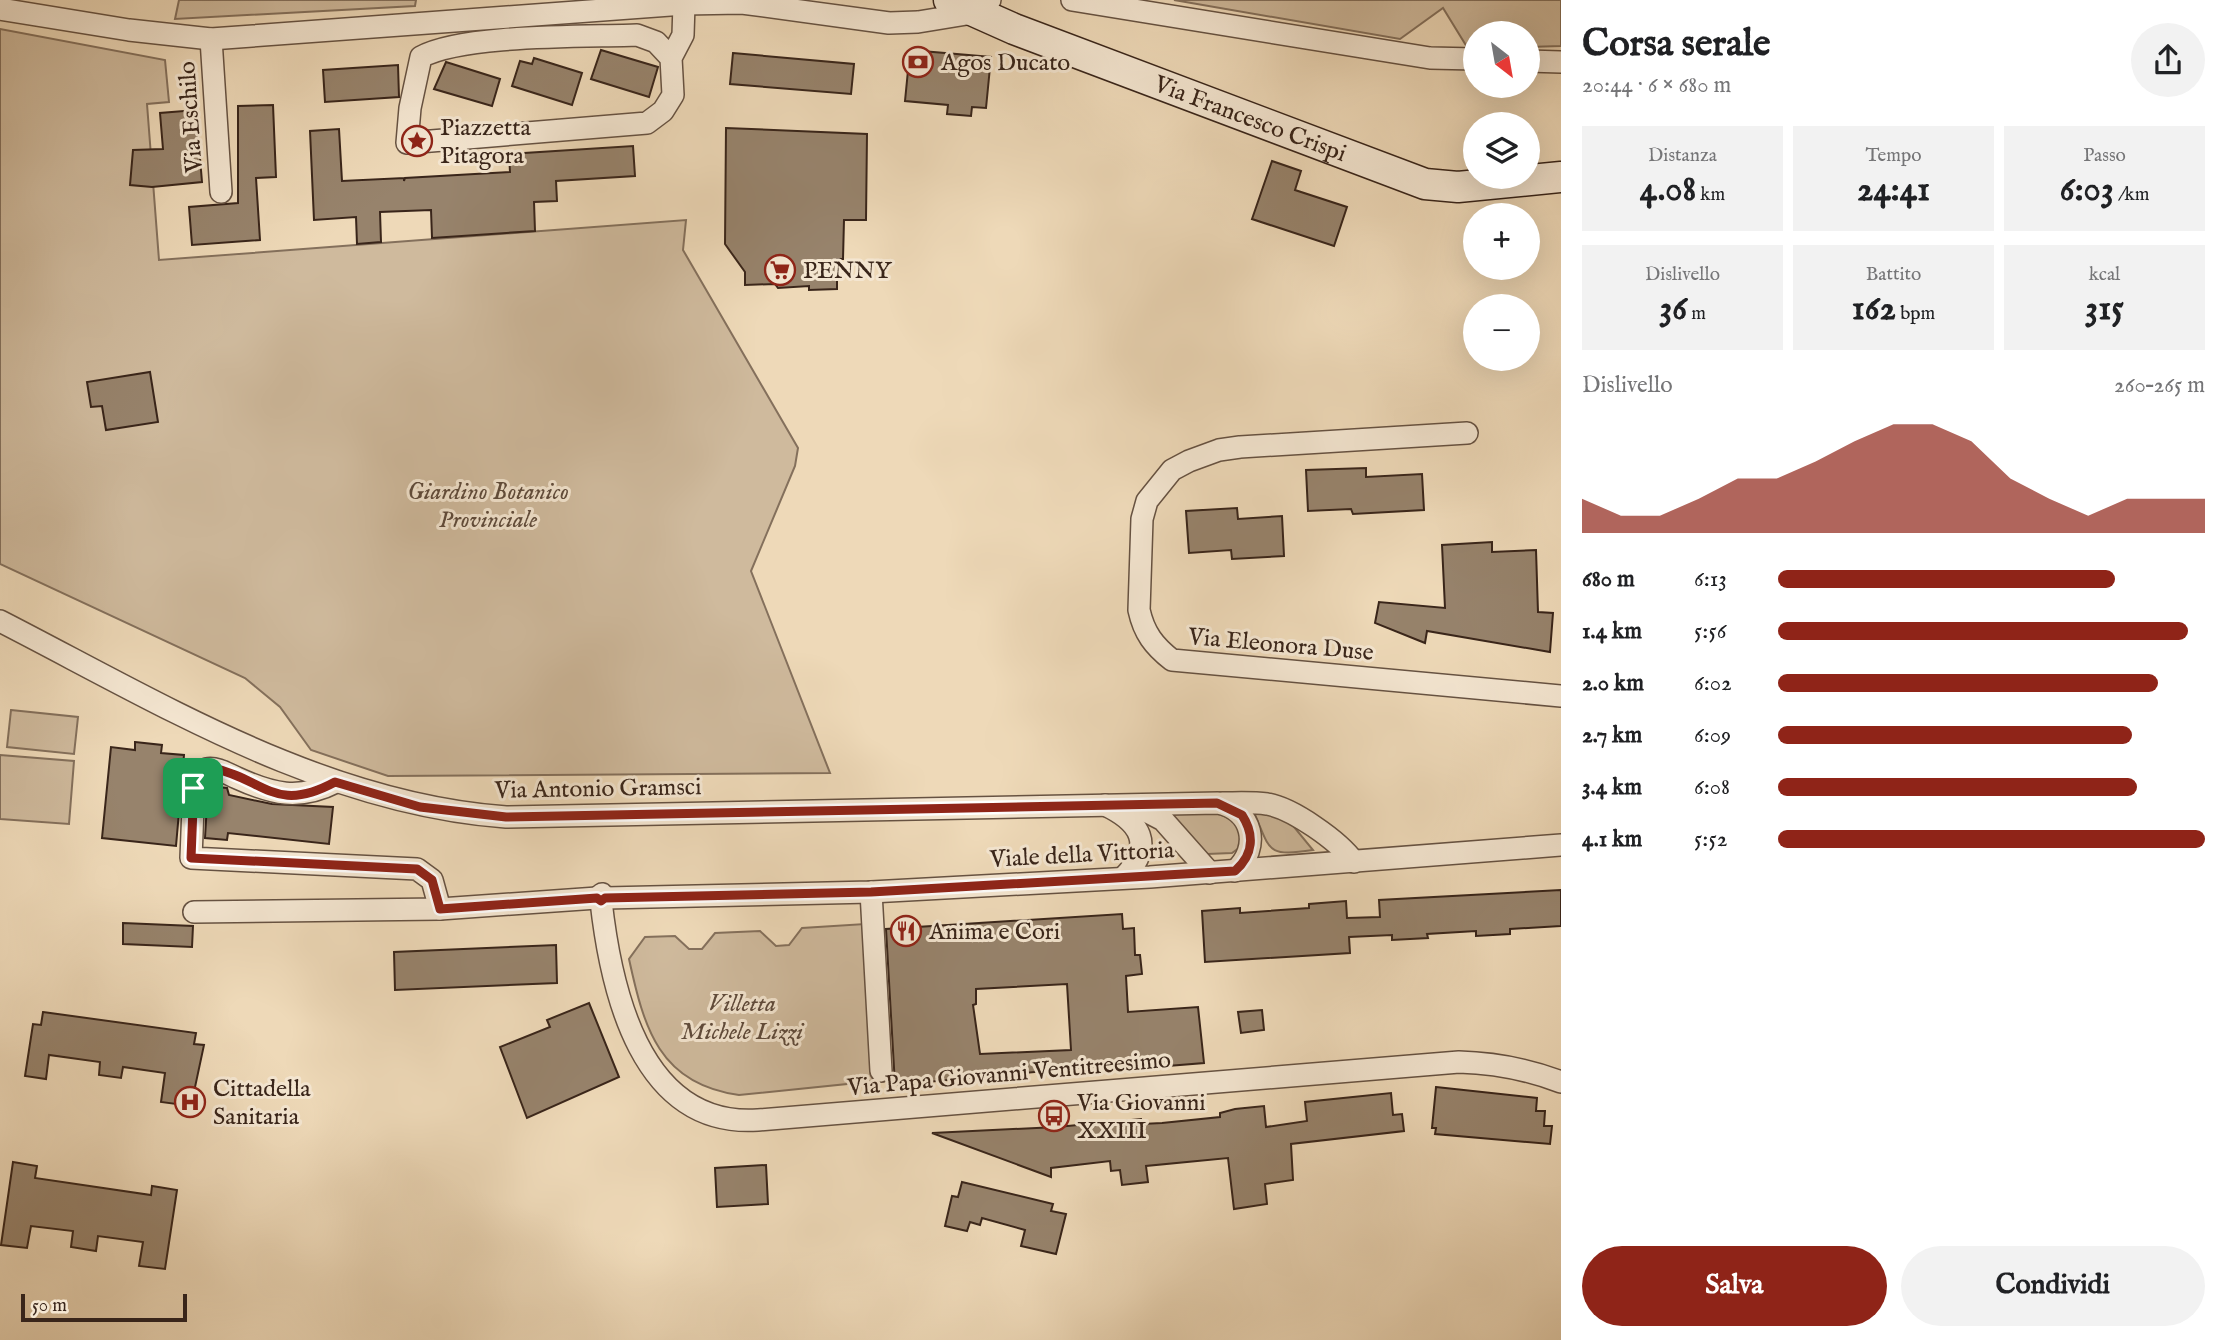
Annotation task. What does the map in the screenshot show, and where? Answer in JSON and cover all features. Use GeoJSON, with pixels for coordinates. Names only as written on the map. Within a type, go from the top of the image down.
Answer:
{"type":"FeatureCollection","features":[{"type":"Feature","properties":{"kind":"main road","name":"Via Francesco Crispi"},"geometry":{"type":"LineString","coordinates":[[949,0],[984,6],[1014,29],[1425,184],[1458,187],[1561,177]]}},
{"type":"Feature","properties":{"kind":"street"},"geometry":{"type":"LineString","coordinates":[[1072,0],[1430,58],[1463,59]]}},
{"type":"Feature","properties":{"kind":"street"},"geometry":{"type":"LineString","coordinates":[[0,9],[129,30],[211,39],[684,4],[742,4],[889,23],[918,22],[984,6]]}},
{"type":"Feature","properties":{"kind":"street"},"geometry":{"type":"LineString","coordinates":[[671,58],[656,42],[637,35],[483,43],[436,49],[421,57],[410,108],[407,143],[647,123],[663,111],[673,95],[671,58],[683,35],[684,4]]}},
{"type":"Feature","properties":{"kind":"street","name":"Via Eschilo"},"geometry":{"type":"LineString","coordinates":[[211,39],[221,192]]}},
{"type":"Feature","properties":{"kind":"street"},"geometry":{"type":"LineString","coordinates":[[1540,61],[1561,62]]}},
{"type":"Feature","properties":{"kind":"street","name":"Via Eleonora Duse"},"geometry":{"type":"LineString","coordinates":[[1467,433],[1219,450],[1172,470],[1147,501],[1142,519],[1139,610],[1142,625],[1151,641],[1172,660],[1561,696]]}},
{"type":"Feature","properties":{"kind":"street","name":"Via Antonio Gramsci"},"geometry":{"type":"LineString","coordinates":[[0,621],[228,737],[335,782],[420,807],[506,817],[1258,803],[1283,808],[1324,834],[1347,852],[1354,862]]}},
{"type":"Feature","properties":{"kind":"street"},"geometry":{"type":"LineString","coordinates":[[335,782],[310,793],[283,794],[257,788],[219,769],[206,769],[194,782],[191,858],[417,869],[432,880],[440,909]]}},
{"type":"Feature","properties":{"kind":"street"},"geometry":{"type":"LineString","coordinates":[[1217,803],[1242,815],[1251,832],[1250,850],[1235,871]]}},
{"type":"Feature","properties":{"kind":"street"},"geometry":{"type":"LineString","coordinates":[[1133,804],[1163,820],[1210,873]]}},
{"type":"Feature","properties":{"kind":"street"},"geometry":{"type":"LineString","coordinates":[[1105,805],[1129,819],[1140,836],[1142,847],[1138,862],[1125,876]]}},
{"type":"Feature","properties":{"kind":"street","name":"Viale della Vittoria"},"geometry":{"type":"LineString","coordinates":[[194,912],[440,909],[601,899],[871,892],[1210,873],[1561,845]]}},
{"type":"Feature","properties":{"kind":"street"},"geometry":{"type":"LineString","coordinates":[[871,892],[881,1071]]}},
{"type":"Feature","properties":{"kind":"street","name":"Via Papa Giovanni Ventitreesimo"},"geometry":{"type":"LineString","coordinates":[[601,899],[605,930],[626,1016],[640,1053],[662,1081],[680,1097],[726,1118],[758,1120],[1459,1062],[1529,1069],[1561,1082]]}},
{"type":"Feature","properties":{"kind":"green space"},"geometry":{"type":"Polygon","coordinates":[[[179,0],[416,0],[415,6],[175,19],[179,0]]]}},
{"type":"Feature","properties":{"kind":"green space"},"geometry":{"type":"Polygon","coordinates":[[[1174,0],[1561,0],[1561,46],[1540,47],[1540,21],[1463,21],[1463,40],[1443,8],[1400,39],[1174,0]]]}},
{"type":"Feature","properties":{"kind":"green space","name":"Giardino Botanico Provinciale"},"geometry":{"type":"Polygon","coordinates":[[[0,29],[165,60],[169,102],[147,104],[159,260],[686,220],[683,250],[798,448],[795,466],[751,571],[830,773],[388,776],[311,750],[280,707],[245,678],[0,564],[0,29]]]}},
{"type":"Feature","properties":{"kind":"green space"},"geometry":{"type":"Polygon","coordinates":[[[11,710],[78,717],[74,754],[7,747],[11,710]]]}},
{"type":"Feature","properties":{"kind":"green space"},"geometry":{"type":"Polygon","coordinates":[[[0,755],[74,761],[69,824],[0,819],[0,755]]]}},
{"type":"Feature","properties":{"kind":"green space"},"geometry":{"type":"Polygon","coordinates":[[[1258,808],[1290,822],[1313,850],[1286,852],[1272,848],[1263,835],[1253,810],[1258,808]]]}},
{"type":"Feature","properties":{"kind":"green space"},"geometry":{"type":"Polygon","coordinates":[[[1167,811],[1203,811],[1227,817],[1235,824],[1240,834],[1239,848],[1232,853],[1207,854],[1167,811]]]}},
{"type":"Feature","properties":{"kind":"green space","name":"Villetta Michele Lizzi"},"geometry":{"type":"Polygon","coordinates":[[[865,924],[876,1081],[739,1095],[712,1089],[690,1079],[673,1065],[649,1029],[629,959],[645,937],[675,936],[689,949],[702,949],[715,933],[760,931],[776,946],[789,945],[802,928],[865,924]]]}},
{"type":"Feature","properties":{"kind":"building"},"geometry":{"type":"Polygon","coordinates":[[[601,50],[658,67],[649,97],[591,79],[601,50]]]}},
{"type":"Feature","properties":{"kind":"building"},"geometry":{"type":"Polygon","coordinates":[[[910,50],[991,57],[986,108],[972,107],[971,116],[947,114],[948,105],[905,101],[910,50]]]}},
{"type":"Feature","properties":{"kind":"building"},"geometry":{"type":"Polygon","coordinates":[[[733,53],[854,64],[851,94],[730,84],[733,53]]]}},
{"type":"Feature","properties":{"kind":"building"},"geometry":{"type":"Polygon","coordinates":[[[534,58],[582,73],[572,105],[512,86],[520,61],[532,64],[534,58]]]}},
{"type":"Feature","properties":{"kind":"building"},"geometry":{"type":"Polygon","coordinates":[[[446,62],[500,79],[492,106],[434,89],[446,62]]]}},
{"type":"Feature","properties":{"kind":"building"},"geometry":{"type":"Polygon","coordinates":[[[398,65],[399,97],[325,102],[323,70],[398,65]]]}},
{"type":"Feature","properties":{"kind":"building"},"geometry":{"type":"Polygon","coordinates":[[[273,105],[276,177],[256,178],[260,240],[192,245],[189,207],[238,203],[238,106],[273,105]]]}},
{"type":"Feature","properties":{"kind":"building"},"geometry":{"type":"Polygon","coordinates":[[[196,110],[202,182],[152,187],[130,185],[133,150],[163,149],[160,113],[196,110]]]}},
{"type":"Feature","properties":{"kind":"building"},"geometry":{"type":"Polygon","coordinates":[[[726,128],[867,134],[866,220],[844,220],[843,259],[837,259],[837,289],[809,290],[809,286],[778,288],[775,284],[745,285],[745,272],[725,244],[726,128]]]}},
{"type":"Feature","properties":{"kind":"building"},"geometry":{"type":"Polygon","coordinates":[[[339,129],[342,181],[404,178],[404,181],[405,178],[510,172],[509,154],[633,146],[635,176],[556,181],[557,201],[534,202],[535,231],[432,238],[431,210],[380,212],[381,242],[357,244],[356,217],[314,220],[310,131],[339,129]]]}},
{"type":"Feature","properties":{"kind":"building"},"geometry":{"type":"Polygon","coordinates":[[[1272,161],[1301,171],[1295,190],[1347,207],[1334,246],[1252,219],[1272,161]]]}},
{"type":"Feature","properties":{"kind":"building"},"geometry":{"type":"Polygon","coordinates":[[[150,372],[158,422],[106,430],[102,406],[91,407],[87,382],[150,372]]]}},
{"type":"Feature","properties":{"kind":"building"},"geometry":{"type":"Polygon","coordinates":[[[1366,468],[1366,477],[1422,474],[1424,510],[1353,514],[1351,509],[1308,511],[1306,470],[1366,468]]]}},
{"type":"Feature","properties":{"kind":"building"},"geometry":{"type":"Polygon","coordinates":[[[1237,508],[1238,519],[1282,516],[1284,556],[1232,559],[1231,550],[1189,553],[1186,511],[1237,508]]]}},
{"type":"Feature","properties":{"kind":"building"},"geometry":{"type":"Polygon","coordinates":[[[1492,542],[1492,552],[1536,550],[1538,612],[1553,613],[1550,652],[1427,631],[1425,643],[1375,623],[1379,602],[1445,608],[1442,545],[1492,542]]]}},
{"type":"Feature","properties":{"kind":"building"},"geometry":{"type":"Polygon","coordinates":[[[135,742],[162,745],[161,753],[184,755],[176,846],[102,838],[111,747],[135,750],[135,742]]]}},
{"type":"Feature","properties":{"kind":"building"},"geometry":{"type":"Polygon","coordinates":[[[208,786],[227,788],[229,795],[272,804],[333,807],[329,844],[228,833],[227,840],[205,838],[208,786]]]}},
{"type":"Feature","properties":{"kind":"building"},"geometry":{"type":"Polygon","coordinates":[[[1561,890],[1561,926],[1510,929],[1510,934],[1476,936],[1476,931],[1427,934],[1428,938],[1392,940],[1392,935],[1349,937],[1350,953],[1205,962],[1202,911],[1240,908],[1240,913],[1309,908],[1309,904],[1346,901],[1347,918],[1380,917],[1379,900],[1561,890]]]}},
{"type":"Feature","properties":{"kind":"building"},"geometry":{"type":"Polygon","coordinates":[[[1122,914],[1123,929],[1134,928],[1135,955],[1140,955],[1142,974],[1126,976],[1128,1012],[1198,1007],[1204,1063],[1131,1069],[1131,1063],[895,1085],[886,929],[1122,914]],[[1067,984],[976,989],[976,1004],[973,1005],[980,1054],[1071,1050],[1067,984]]]}},
{"type":"Feature","properties":{"kind":"building"},"geometry":{"type":"Polygon","coordinates":[[[123,923],[193,926],[192,947],[123,944],[123,923]]]}},
{"type":"Feature","properties":{"kind":"building"},"geometry":{"type":"Polygon","coordinates":[[[556,945],[557,983],[395,990],[394,952],[556,945]]]}},
{"type":"Feature","properties":{"kind":"building"},"geometry":{"type":"Polygon","coordinates":[[[589,1003],[619,1077],[527,1118],[500,1047],[550,1027],[547,1020],[589,1003]]]}},
{"type":"Feature","properties":{"kind":"building"},"geometry":{"type":"Polygon","coordinates":[[[1262,1010],[1264,1030],[1241,1033],[1238,1012],[1262,1010]]]}},
{"type":"Feature","properties":{"kind":"building"},"geometry":{"type":"Polygon","coordinates":[[[43,1012],[196,1033],[194,1044],[204,1045],[191,1106],[161,1102],[165,1073],[123,1067],[121,1078],[99,1075],[100,1062],[49,1055],[46,1079],[25,1076],[33,1024],[41,1025],[43,1012]]]}},
{"type":"Feature","properties":{"kind":"building"},"geometry":{"type":"Polygon","coordinates":[[[1436,1087],[1537,1098],[1536,1111],[1545,1111],[1544,1126],[1552,1126],[1550,1144],[1435,1134],[1436,1128],[1432,1128],[1436,1087]]]}},
{"type":"Feature","properties":{"kind":"building"},"geometry":{"type":"Polygon","coordinates":[[[1391,1093],[1393,1115],[1402,1114],[1404,1131],[1291,1144],[1293,1180],[1265,1184],[1267,1204],[1234,1209],[1228,1158],[1146,1166],[1148,1182],[1122,1185],[1120,1170],[1111,1171],[1110,1161],[1051,1168],[1051,1177],[932,1133],[1057,1127],[1141,1119],[1142,1124],[1162,1123],[1220,1117],[1220,1113],[1235,1109],[1264,1106],[1266,1127],[1307,1121],[1305,1102],[1391,1093]]]}},
{"type":"Feature","properties":{"kind":"building"},"geometry":{"type":"Polygon","coordinates":[[[13,1162],[37,1166],[35,1178],[151,1195],[152,1186],[177,1190],[165,1269],[139,1266],[143,1242],[98,1236],[96,1251],[71,1247],[73,1231],[31,1226],[27,1248],[1,1245],[13,1162]]]}},
{"type":"Feature","properties":{"kind":"building"},"geometry":{"type":"Polygon","coordinates":[[[766,1165],[768,1204],[717,1207],[715,1168],[766,1165]]]}},
{"type":"Feature","properties":{"kind":"building"},"geometry":{"type":"Polygon","coordinates":[[[962,1182],[1053,1204],[1051,1211],[1066,1214],[1056,1254],[1021,1246],[1025,1230],[982,1218],[980,1225],[970,1222],[967,1231],[945,1226],[952,1196],[958,1197],[962,1182]]]}},
{"type":"Feature","properties":{"kind":"place","name":"Agos Ducato"},"geometry":{"type":"Point","coordinates":[918,62]}},
{"type":"Feature","properties":{"kind":"place","name":"Piazzetta Pitagora"},"geometry":{"type":"Point","coordinates":[417,141]}},
{"type":"Feature","properties":{"kind":"place","name":"PENNY"},"geometry":{"type":"Point","coordinates":[780,270]}},
{"type":"Feature","properties":{"kind":"place","name":"Anima e Cori"},"geometry":{"type":"Point","coordinates":[906,931]}},
{"type":"Feature","properties":{"kind":"place","name":"Cittadella Sanitaria"},"geometry":{"type":"Point","coordinates":[190,1102]}},
{"type":"Feature","properties":{"kind":"place","name":"Via Giovanni XXIII"},"geometry":{"type":"Point","coordinates":[1054,1116]}},
{"type":"Feature","properties":{"kind":"route"},"geometry":{"type":"LineString","coordinates":[[212,768],[270,792],[296,795],[310,793],[335,782],[420,807],[506,817],[1217,803],[1227,805],[1242,815],[1248,823],[1251,841],[1247,858],[1235,871],[871,892],[605,898],[604,901],[597,898],[440,909],[432,880],[417,869],[191,858],[193,788],[200,772],[212,768]]}}]}
